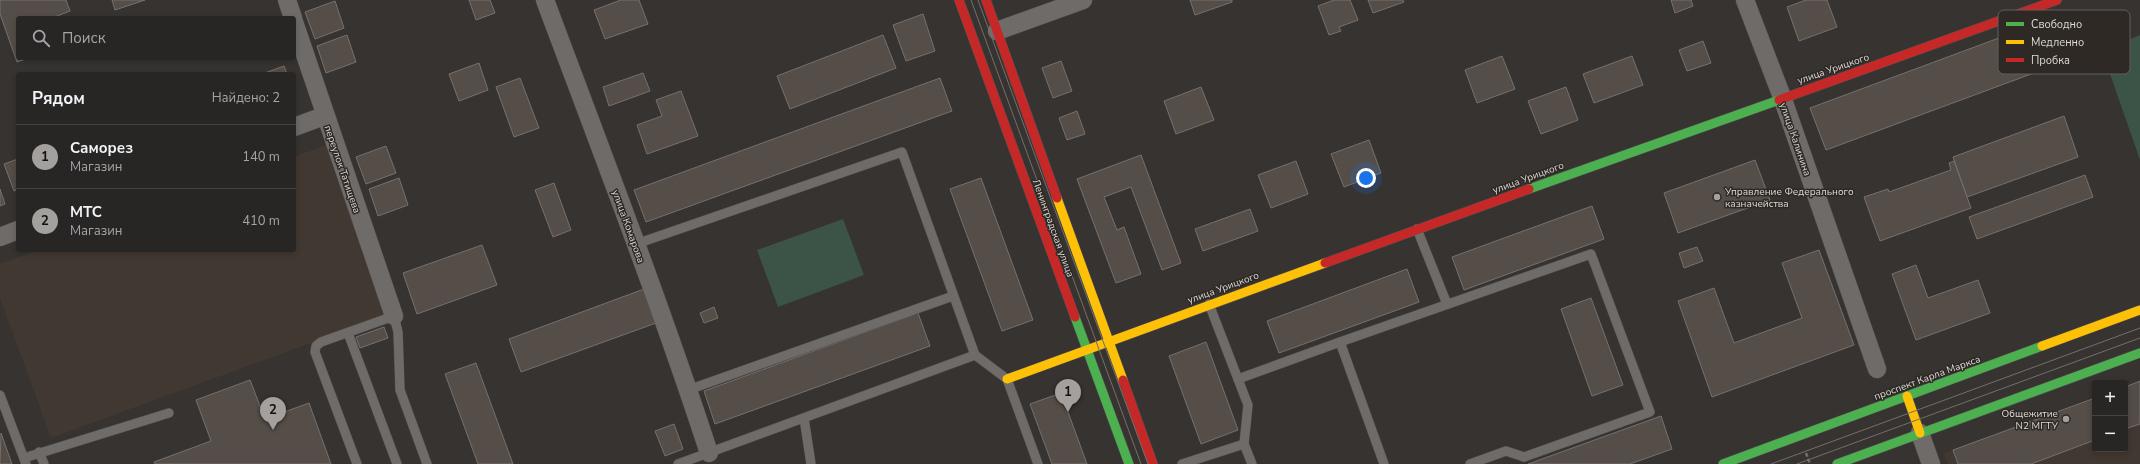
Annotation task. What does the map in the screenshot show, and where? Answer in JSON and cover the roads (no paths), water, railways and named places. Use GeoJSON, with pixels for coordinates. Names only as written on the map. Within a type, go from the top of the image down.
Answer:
{"type":"FeatureCollection","features":[{"type":"Feature","properties":{"kind":"main road","name":"Ленинградская улица"},"geometry":{"type":"LineString","coordinates":[[959,0],[1128,464]]}},
{"type":"Feature","properties":{"kind":"main road","name":"Ленинградская улица"},"geometry":{"type":"LineString","coordinates":[[986,0],[1153,464]]}},
{"type":"Feature","properties":{"kind":"main road","name":"улица Урицкого"},"geometry":{"type":"LineString","coordinates":[[2029,10],[2057,0]]}},
{"type":"Feature","properties":{"kind":"main road","name":"улица Урицкого"},"geometry":{"type":"LineString","coordinates":[[1007,379],[1086,348],[1782,97],[1998,21]]}},
{"type":"Feature","properties":{"kind":"main road","name":"проспект Карла Маркса"},"geometry":{"type":"LineString","coordinates":[[1722,464],[2140,310]]}},
{"type":"Feature","properties":{"kind":"main road"},"geometry":{"type":"LineString","coordinates":[[1837,464],[2140,353]]}},
{"type":"Feature","properties":{"kind":"main road"},"geometry":{"type":"LineString","coordinates":[[1906,396],[1920,433]]}},
{"type":"Feature","properties":{"kind":"street"},"geometry":{"type":"LineString","coordinates":[[287,0],[292,16]]}},
{"type":"Feature","properties":{"kind":"street","name":"улица Комарова"},"geometry":{"type":"LineString","coordinates":[[544,0],[636,244],[709,453]]}},
{"type":"Feature","properties":{"kind":"street"},"geometry":{"type":"LineString","coordinates":[[997,31],[1083,0]]}},
{"type":"Feature","properties":{"kind":"street","name":"улица Калинина"},"geometry":{"type":"LineString","coordinates":[[1745,0],[1782,97],[1877,369]]}},
{"type":"Feature","properties":{"kind":"street","name":"переулок Татищева"},"geometry":{"type":"LineString","coordinates":[[296,28],[324,116],[394,316]]}},
{"type":"Feature","properties":{"kind":"street"},"geometry":{"type":"LineString","coordinates":[[296,126],[324,116]]}},
{"type":"Feature","properties":{"kind":"street"},"geometry":{"type":"LineString","coordinates":[[0,237],[16,231]]}},
{"type":"Feature","properties":{"kind":"street"},"geometry":{"type":"LineString","coordinates":[[1920,433],[1932,464]]}},
{"type":"Feature","properties":{"kind":"lane"},"geometry":{"type":"LineString","coordinates":[[636,244],[902,152],[975,355],[1007,379],[1038,464]]}},
{"type":"Feature","properties":{"kind":"lane"},"geometry":{"type":"LineString","coordinates":[[1417,229],[1447,304]]}},
{"type":"Feature","properties":{"kind":"lane"},"geometry":{"type":"LineString","coordinates":[[1238,379],[1591,254],[1650,412],[1524,457],[1506,451],[1470,464]]}},
{"type":"Feature","properties":{"kind":"lane"},"geometry":{"type":"LineString","coordinates":[[688,390],[953,296]]}},
{"type":"Feature","properties":{"kind":"lane"},"geometry":{"type":"LineString","coordinates":[[1209,304],[1248,405],[1244,444],[1252,464]]}},
{"type":"Feature","properties":{"kind":"lane"},"geometry":{"type":"LineString","coordinates":[[357,464],[314,352],[316,346],[321,342],[394,316],[398,332],[400,390],[427,464]]}},
{"type":"Feature","properties":{"kind":"lane"},"geometry":{"type":"LineString","coordinates":[[348,333],[397,464]]}},
{"type":"Feature","properties":{"kind":"lane"},"geometry":{"type":"LineString","coordinates":[[1340,342],[1384,464]]}},
{"type":"Feature","properties":{"kind":"lane"},"geometry":{"type":"LineString","coordinates":[[678,464],[975,355]]}},
{"type":"Feature","properties":{"kind":"lane"},"geometry":{"type":"LineString","coordinates":[[0,395],[25,461],[39,452],[169,413]]}},
{"type":"Feature","properties":{"kind":"lane"},"geometry":{"type":"LineString","coordinates":[[804,418],[811,464]]}},
{"type":"Feature","properties":{"kind":"lane"},"geometry":{"type":"LineString","coordinates":[[1182,464],[1244,444]]}},
{"type":"Feature","properties":{"kind":"lane"},"geometry":{"type":"LineString","coordinates":[[39,452],[44,464]]}},
{"type":"Feature","properties":{"kind":"tram line"},"geometry":{"type":"LineString","coordinates":[[971,0],[1141,464]]}},
{"type":"Feature","properties":{"kind":"tram line"},"geometry":{"type":"LineString","coordinates":[[978,0],[1148,464]]}},
{"type":"Feature","properties":{"kind":"tram line"},"geometry":{"type":"LineString","coordinates":[[1771,464],[2140,328]]}},
{"type":"Feature","properties":{"kind":"tram line"},"geometry":{"type":"LineString","coordinates":[[1797,464],[2140,338]]}},
{"type":"Feature","properties":{"kind":"place","name":"Управление Федерального казначейства"},"geometry":{"type":"Point","coordinates":[1717,197]}},
{"type":"Feature","properties":{"kind":"place","name":"Саморез"},"geometry":{"type":"Point","coordinates":[1068,412]}},
{"type":"Feature","properties":{"kind":"place","name":"Общежитие N2 МГТУ"},"geometry":{"type":"Point","coordinates":[2066,419]}},
{"type":"Feature","properties":{"kind":"place","name":"МТС"},"geometry":{"type":"Point","coordinates":[273,430]}}]}
